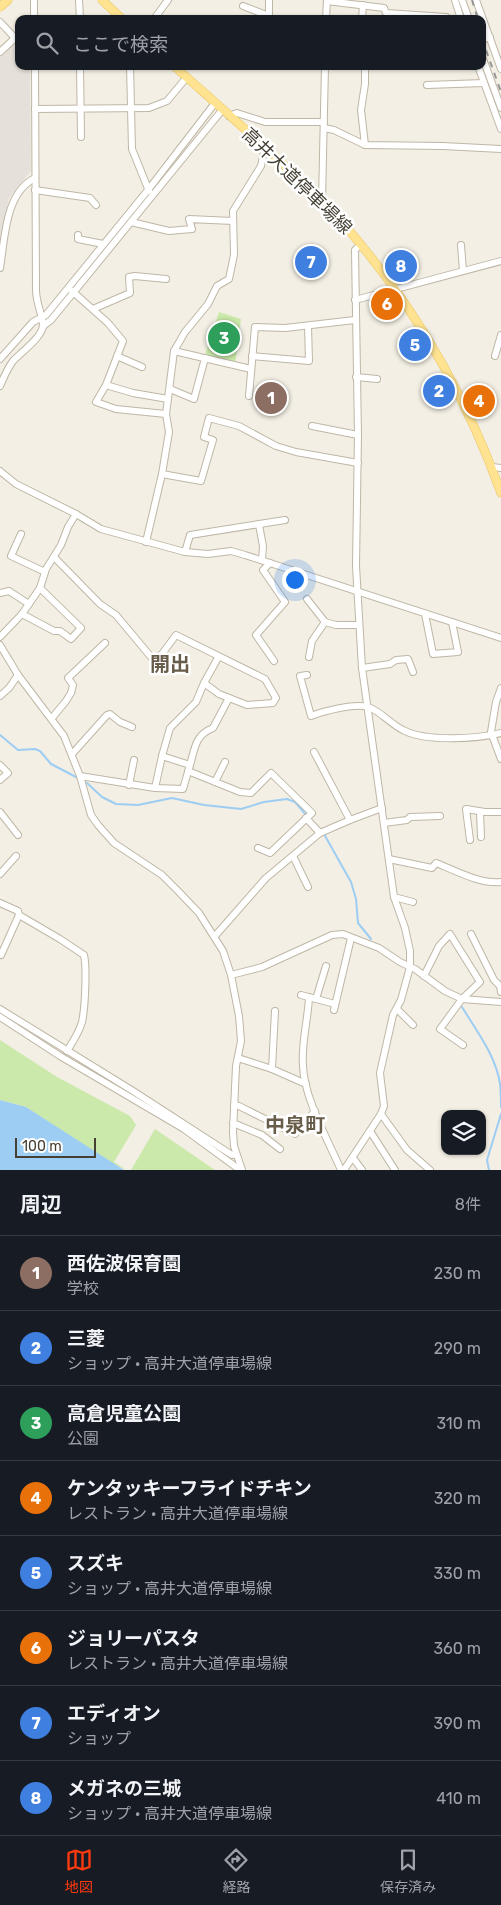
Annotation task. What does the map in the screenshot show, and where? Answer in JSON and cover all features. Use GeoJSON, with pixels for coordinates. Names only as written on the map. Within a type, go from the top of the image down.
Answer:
{"type":"FeatureCollection","features":[{"type":"Feature","properties":{"kind":"main road"},"geometry":{"type":"LineString","coordinates":[[0,7],[8,0]]}},
{"type":"Feature","properties":{"kind":"main road"},"geometry":{"type":"LineString","coordinates":[[102,0],[118,15]]}},
{"type":"Feature","properties":{"kind":"main road","name":"高井大道停車場線"},"geometry":{"type":"LineString","coordinates":[[178,70],[322,200],[396,289],[448,372],[476,429],[501,493]]}},
{"type":"Feature","properties":{"kind":"street"},"geometry":{"type":"LineString","coordinates":[[34,0],[34,15]]}},
{"type":"Feature","properties":{"kind":"street"},"geometry":{"type":"LineString","coordinates":[[80,0],[80,15]]}},
{"type":"Feature","properties":{"kind":"street"},"geometry":{"type":"LineString","coordinates":[[157,15],[168,0]]}},
{"type":"Feature","properties":{"kind":"street"},"geometry":{"type":"LineString","coordinates":[[269,0],[269,15]]}},
{"type":"Feature","properties":{"kind":"street"},"geometry":{"type":"LineString","coordinates":[[455,0],[460,15]]}},
{"type":"Feature","properties":{"kind":"street"},"geometry":{"type":"LineString","coordinates":[[462,0],[468,15]]}},
{"type":"Feature","properties":{"kind":"street"},"geometry":{"type":"LineString","coordinates":[[476,0],[482,15]]}},
{"type":"Feature","properties":{"kind":"street"},"geometry":{"type":"LineString","coordinates":[[326,15],[327,1],[384,8],[386,13],[426,15]]}},
{"type":"Feature","properties":{"kind":"street"},"geometry":{"type":"LineString","coordinates":[[362,5],[362,15]]}},
{"type":"Feature","properties":{"kind":"street"},"geometry":{"type":"LineString","coordinates":[[243,6],[266,15]]}},
{"type":"Feature","properties":{"kind":"street"},"geometry":{"type":"LineString","coordinates":[[0,22],[15,36]]}},
{"type":"Feature","properties":{"kind":"street"},"geometry":{"type":"LineString","coordinates":[[486,26],[501,70]]}},
{"type":"Feature","properties":{"kind":"street"},"geometry":{"type":"LineString","coordinates":[[486,38],[490,37]]}},
{"type":"Feature","properties":{"kind":"street"},"geometry":{"type":"LineString","coordinates":[[0,52],[15,40]]}},
{"type":"Feature","properties":{"kind":"street"},"geometry":{"type":"LineString","coordinates":[[486,67],[501,108]]}},
{"type":"Feature","properties":{"kind":"street"},"geometry":{"type":"LineString","coordinates":[[35,70],[36,303],[43,326]]}},
{"type":"Feature","properties":{"kind":"street"},"geometry":{"type":"LineString","coordinates":[[80,70],[81,136]]}},
{"type":"Feature","properties":{"kind":"street"},"geometry":{"type":"LineString","coordinates":[[130,70],[133,155],[150,193]]}},
{"type":"Feature","properties":{"kind":"street"},"geometry":{"type":"LineString","coordinates":[[322,200],[325,70]]}},
{"type":"Feature","properties":{"kind":"street"},"geometry":{"type":"LineString","coordinates":[[365,70],[361,110],[365,145]]}},
{"type":"Feature","properties":{"kind":"street"},"geometry":{"type":"LineString","coordinates":[[480,70],[501,130]]}},
{"type":"Feature","properties":{"kind":"street"},"geometry":{"type":"LineString","coordinates":[[35,109],[149,108],[167,101],[186,77]]}},
{"type":"Feature","properties":{"kind":"street"},"geometry":{"type":"LineString","coordinates":[[427,85],[484,82]]}},
{"type":"Feature","properties":{"kind":"street"},"geometry":{"type":"LineString","coordinates":[[0,359],[33,322],[46,315],[71,290],[131,222],[215,103]]}},
{"type":"Feature","properties":{"kind":"street"},"geometry":{"type":"LineString","coordinates":[[0,386],[10,366],[39,336],[43,326],[51,320],[103,244],[223,110]]}},
{"type":"Feature","properties":{"kind":"street"},"geometry":{"type":"LineString","coordinates":[[229,116],[237,113],[265,122],[324,125],[365,145],[501,149]]}},
{"type":"Feature","properties":{"kind":"street"},"geometry":{"type":"LineString","coordinates":[[146,542],[162,474],[169,432],[166,414],[174,351],[185,332],[208,304],[217,286],[229,280],[234,255],[234,211],[261,166],[265,147]]}},
{"type":"Feature","properties":{"kind":"street"},"geometry":{"type":"LineString","coordinates":[[0,268],[11,206],[27,182],[35,178]]}},
{"type":"Feature","properties":{"kind":"street"},"geometry":{"type":"LineString","coordinates":[[35,190],[67,193],[90,198],[96,205]]}},
{"type":"Feature","properties":{"kind":"street"},"geometry":{"type":"LineString","coordinates":[[131,222],[169,231],[192,229],[189,219],[233,221]]}},
{"type":"Feature","properties":{"kind":"street"},"geometry":{"type":"LineString","coordinates":[[78,235],[78,239],[103,244]]}},
{"type":"Feature","properties":{"kind":"street"},"geometry":{"type":"LineString","coordinates":[[323,969],[313,998],[302,1064],[315,1111],[343,1170],[353,1158],[381,1114],[384,1106],[380,1073],[393,1015],[401,1000],[410,967],[408,942],[394,896],[362,668],[356,566],[358,435],[355,250],[360,244]]}},
{"type":"Feature","properties":{"kind":"street"},"geometry":{"type":"LineString","coordinates":[[461,245],[463,271]]}},
{"type":"Feature","properties":{"kind":"street"},"geometry":{"type":"LineString","coordinates":[[355,300],[501,261]]}},
{"type":"Feature","properties":{"kind":"street"},"geometry":{"type":"LineString","coordinates":[[93,309],[130,293],[129,277],[166,279]]}},
{"type":"Feature","properties":{"kind":"street"},"geometry":{"type":"LineString","coordinates":[[71,290],[108,323],[123,341],[106,385],[96,402],[116,410],[166,414]]}},
{"type":"Feature","properties":{"kind":"street"},"geometry":{"type":"LineString","coordinates":[[249,396],[255,326],[285,328],[355,320]]}},
{"type":"Feature","properties":{"kind":"street"},"geometry":{"type":"LineString","coordinates":[[252,356],[309,361],[308,326]]}},
{"type":"Feature","properties":{"kind":"street"},"geometry":{"type":"LineString","coordinates":[[495,356],[501,335]]}},
{"type":"Feature","properties":{"kind":"street"},"geometry":{"type":"LineString","coordinates":[[174,351],[251,369]]}},
{"type":"Feature","properties":{"kind":"street"},"geometry":{"type":"LineString","coordinates":[[117,356],[142,367]]}},
{"type":"Feature","properties":{"kind":"street"},"geometry":{"type":"LineString","coordinates":[[170,390],[194,399],[205,358]]}},
{"type":"Feature","properties":{"kind":"street"},"geometry":{"type":"LineString","coordinates":[[356,377],[377,379]]}},
{"type":"Feature","properties":{"kind":"street"},"geometry":{"type":"LineString","coordinates":[[106,385],[132,394],[168,399]]}},
{"type":"Feature","properties":{"kind":"street"},"geometry":{"type":"LineString","coordinates":[[162,474],[201,481],[213,440],[204,437],[209,418],[239,426],[276,446],[296,452],[358,463]]}},
{"type":"Feature","properties":{"kind":"street"},"geometry":{"type":"LineString","coordinates":[[312,426],[358,435]]}},
{"type":"Feature","properties":{"kind":"street"},"geometry":{"type":"LineString","coordinates":[[492,467],[501,468]]}},
{"type":"Feature","properties":{"kind":"street"},"geometry":{"type":"LineString","coordinates":[[0,471],[16,484],[76,514],[101,529],[185,552],[208,554],[231,551],[358,590],[501,638]]}},
{"type":"Feature","properties":{"kind":"street"},"geometry":{"type":"LineString","coordinates":[[0,637],[22,614],[40,588],[45,572],[76,514]]}},
{"type":"Feature","properties":{"kind":"street"},"geometry":{"type":"LineString","coordinates":[[185,552],[190,535],[285,520]]}},
{"type":"Feature","properties":{"kind":"street"},"geometry":{"type":"LineString","coordinates":[[259,525],[263,546],[262,560]]}},
{"type":"Feature","properties":{"kind":"street"},"geometry":{"type":"LineString","coordinates":[[21,534],[12,556],[45,572]]}},
{"type":"Feature","properties":{"kind":"street"},"geometry":{"type":"LineString","coordinates":[[54,557],[100,604],[116,615],[151,658],[154,659],[162,654],[176,635],[265,679],[276,698],[273,703],[247,705],[219,694],[204,683]]}},
{"type":"Feature","properties":{"kind":"street"},"geometry":{"type":"LineString","coordinates":[[270,563],[263,570],[285,602],[256,635],[274,661]]}},
{"type":"Feature","properties":{"kind":"street"},"geometry":{"type":"LineString","coordinates":[[22,614],[54,631],[60,630],[71,639],[81,628],[40,588]]}},
{"type":"Feature","properties":{"kind":"street"},"geometry":{"type":"LineString","coordinates":[[0,593],[9,590],[29,604]]}},
{"type":"Feature","properties":{"kind":"street"},"geometry":{"type":"LineString","coordinates":[[307,598],[325,622],[336,625],[360,625]]}},
{"type":"Feature","properties":{"kind":"street"},"geometry":{"type":"LineString","coordinates":[[425,614],[433,654],[458,652],[452,622]]}},
{"type":"Feature","properties":{"kind":"street"},"geometry":{"type":"LineString","coordinates":[[309,657],[312,641],[325,622]]}},
{"type":"Feature","properties":{"kind":"street"},"geometry":{"type":"LineString","coordinates":[[52,718],[71,693],[73,685],[68,678],[106,643]]}},
{"type":"Feature","properties":{"kind":"street"},"geometry":{"type":"LineString","coordinates":[[0,645],[18,674],[64,736],[80,776],[91,815],[104,834],[114,844],[162,875],[199,913],[223,951],[232,975],[239,1016],[241,1042],[236,1066],[233,1123],[234,1146],[241,1170]]}},
{"type":"Feature","properties":{"kind":"street"},"geometry":{"type":"LineString","coordinates":[[155,788],[170,728],[196,702],[218,656]]}},
{"type":"Feature","properties":{"kind":"street"},"geometry":{"type":"LineString","coordinates":[[362,668],[408,659],[413,672]]}},
{"type":"Feature","properties":{"kind":"street"},"geometry":{"type":"LineString","coordinates":[[0,696],[9,688],[18,674]]}},
{"type":"Feature","properties":{"kind":"street"},"geometry":{"type":"LineString","coordinates":[[308,675],[300,676],[312,716],[325,710],[368,707],[410,733],[435,737],[466,738],[501,733]]}},
{"type":"Feature","properties":{"kind":"street"},"geometry":{"type":"LineString","coordinates":[[501,688],[491,724],[492,735],[501,759]]}},
{"type":"Feature","properties":{"kind":"street"},"geometry":{"type":"LineString","coordinates":[[80,776],[129,785],[182,789],[198,740],[204,731],[213,728],[229,698]]}},
{"type":"Feature","properties":{"kind":"street"},"geometry":{"type":"LineString","coordinates":[[72,754],[107,715],[110,714],[120,722],[132,727]]}},
{"type":"Feature","properties":{"kind":"street"},"geometry":{"type":"LineString","coordinates":[[314,752],[350,820]]}},
{"type":"Feature","properties":{"kind":"street"},"geometry":{"type":"LineString","coordinates":[[162,756],[240,792],[251,793],[270,773],[312,813],[270,853],[258,848]]}},
{"type":"Feature","properties":{"kind":"street"},"geometry":{"type":"LineString","coordinates":[[129,785],[134,760]]}},
{"type":"Feature","properties":{"kind":"street"},"geometry":{"type":"LineString","coordinates":[[215,782],[225,762]]}},
{"type":"Feature","properties":{"kind":"street"},"geometry":{"type":"LineString","coordinates":[[0,765],[8,773],[0,780]]}},
{"type":"Feature","properties":{"kind":"street"},"geometry":{"type":"LineString","coordinates":[[215,936],[266,878],[320,833],[382,808]]}},
{"type":"Feature","properties":{"kind":"street"},"geometry":{"type":"LineString","coordinates":[[470,840],[466,809],[480,812],[501,812]]}},
{"type":"Feature","properties":{"kind":"street"},"geometry":{"type":"LineString","coordinates":[[0,812],[18,835]]}},
{"type":"Feature","properties":{"kind":"street"},"geometry":{"type":"LineString","coordinates":[[480,812],[481,837]]}},
{"type":"Feature","properties":{"kind":"street"},"geometry":{"type":"LineString","coordinates":[[384,823],[407,820],[410,817],[440,816]]}},
{"type":"Feature","properties":{"kind":"street"},"geometry":{"type":"LineString","coordinates":[[306,818],[320,833]]}},
{"type":"Feature","properties":{"kind":"street"},"geometry":{"type":"LineString","coordinates":[[0,874],[16,856]]}},
{"type":"Feature","properties":{"kind":"street"},"geometry":{"type":"LineString","coordinates":[[293,856],[308,887]]}},
{"type":"Feature","properties":{"kind":"street"},"geometry":{"type":"LineString","coordinates":[[389,859],[432,868],[436,863],[474,878],[492,883],[501,882]]}},
{"type":"Feature","properties":{"kind":"street"},"geometry":{"type":"LineString","coordinates":[[394,896],[413,902]]}},
{"type":"Feature","properties":{"kind":"street"},"geometry":{"type":"LineString","coordinates":[[0,903],[18,911],[19,915],[84,955],[85,976],[82,1020],[78,1033],[67,1050]]}},
{"type":"Feature","properties":{"kind":"street"},"geometry":{"type":"LineString","coordinates":[[1,955],[19,915]]}},
{"type":"Feature","properties":{"kind":"street"},"geometry":{"type":"LineString","coordinates":[[232,975],[262,967],[332,935],[343,934],[379,948],[462,1000],[501,1002]]}},
{"type":"Feature","properties":{"kind":"street"},"geometry":{"type":"LineString","coordinates":[[424,976],[439,946],[450,934],[480,982],[462,1000],[440,1029],[463,1045]]}},
{"type":"Feature","properties":{"kind":"street"},"geometry":{"type":"LineString","coordinates":[[471,934],[494,980],[500,986],[501,992]]}},
{"type":"Feature","properties":{"kind":"street"},"geometry":{"type":"LineString","coordinates":[[301,995],[334,1007],[351,938]]}},
{"type":"Feature","properties":{"kind":"street"},"geometry":{"type":"LineString","coordinates":[[0,1009],[232,1155],[236,1154]]}},
{"type":"Feature","properties":{"kind":"street"},"geometry":{"type":"LineString","coordinates":[[397,1009],[413,1025]]}},
{"type":"Feature","properties":{"kind":"street"},"geometry":{"type":"LineString","coordinates":[[272,1069],[275,1011]]}},
{"type":"Feature","properties":{"kind":"street"},"geometry":{"type":"LineString","coordinates":[[0,1018],[60,1056],[184,1129],[241,1170]]}},
{"type":"Feature","properties":{"kind":"street"},"geometry":{"type":"LineString","coordinates":[[238,1058],[272,1069],[306,1084]]}},
{"type":"Feature","properties":{"kind":"street"},"geometry":{"type":"LineString","coordinates":[[234,1105],[295,1134],[315,1111]]}},
{"type":"Feature","properties":{"kind":"street"},"geometry":{"type":"LineString","coordinates":[[381,1114],[407,1150],[430,1170]]}},
{"type":"Feature","properties":{"kind":"street"},"geometry":{"type":"LineString","coordinates":[[233,1123],[262,1136],[280,1149]]}},
{"type":"Feature","properties":{"kind":"street"},"geometry":{"type":"LineString","coordinates":[[370,1130],[395,1170]]}},
{"type":"Feature","properties":{"kind":"street"},"geometry":{"type":"LineString","coordinates":[[353,1158],[362,1170]]}},
{"type":"Feature","properties":{"kind":"shaded area"},"geometry":{"type":"Polygon","coordinates":[[[15,44],[15,70],[30,70],[31,171],[9,198],[0,245],[0,57],[15,44]]]}},
{"type":"Feature","properties":{"kind":"green space"},"geometry":{"type":"Polygon","coordinates":[[[219,312],[241,319],[235,366],[204,358],[219,312]]]}},
{"type":"Feature","properties":{"kind":"green space"},"geometry":{"type":"Polygon","coordinates":[[[0,1040],[57,1077],[130,1116],[136,1125],[114,1162],[127,1170],[113,1164],[26,1107],[0,1100],[0,1040]]]}},
{"type":"Feature","properties":{"kind":"green space"},"geometry":{"type":"Polygon","coordinates":[[[155,1129],[215,1170],[131,1170],[155,1129]]]}},
{"type":"Feature","properties":{"kind":"water"},"geometry":{"type":"Polygon","coordinates":[[[0,1100],[26,1107],[124,1170],[0,1170],[0,1100]]]}},
{"type":"Feature","properties":{"kind":"waterway"},"geometry":{"type":"LineString","coordinates":[[0,735],[18,750],[35,749],[40,751],[51,764],[76,777]]}},
{"type":"Feature","properties":{"kind":"waterway"},"geometry":{"type":"LineString","coordinates":[[87,783],[102,797],[116,804],[138,805],[172,798],[204,805],[241,809],[264,802],[287,799],[295,802],[307,816]]}},
{"type":"Feature","properties":{"kind":"waterway"},"geometry":{"type":"LineString","coordinates":[[324,834],[351,882],[356,899],[358,923],[371,939]]}},
{"type":"Feature","properties":{"kind":"waterway"},"geometry":{"type":"LineString","coordinates":[[462,1007],[485,1044],[494,1063],[500,1084],[501,1107]]}},
{"type":"Feature","properties":{"kind":"waterway"},"geometry":{"type":"LineString","coordinates":[[489,1170],[487,1160],[501,1114]]}},
{"type":"Feature","properties":{"kind":"railway"},"geometry":{"type":"LineString","coordinates":[[472,0],[477,15]]}},
{"type":"Feature","properties":{"kind":"railway"},"geometry":{"type":"LineString","coordinates":[[486,50],[501,92]]}},
{"type":"Feature","properties":{"kind":"place","name":"エディオン"},"geometry":{"type":"Point","coordinates":[311,262]}},
{"type":"Feature","properties":{"kind":"place","name":"メガネの三城"},"geometry":{"type":"Point","coordinates":[401,266]}},
{"type":"Feature","properties":{"kind":"place","name":"ジョリーパスタ"},"geometry":{"type":"Point","coordinates":[387,304]}},
{"type":"Feature","properties":{"kind":"place","name":"高倉児童公園"},"geometry":{"type":"Point","coordinates":[224,338]}},
{"type":"Feature","properties":{"kind":"place","name":"スズキ"},"geometry":{"type":"Point","coordinates":[415,345]}},
{"type":"Feature","properties":{"kind":"place","name":"三菱"},"geometry":{"type":"Point","coordinates":[439,391]}},
{"type":"Feature","properties":{"kind":"place","name":"西佐波保育園"},"geometry":{"type":"Point","coordinates":[271,398]}},
{"type":"Feature","properties":{"kind":"place","name":"ケンタッキーフライドチキン"},"geometry":{"type":"Point","coordinates":[479,401]}},
{"type":"Feature","properties":{"kind":"district","name":"開出"},"geometry":{"type":"Point","coordinates":[170,664]}},
{"type":"Feature","properties":{"kind":"district","name":"中泉町"},"geometry":{"type":"Point","coordinates":[295,1125]}}]}
